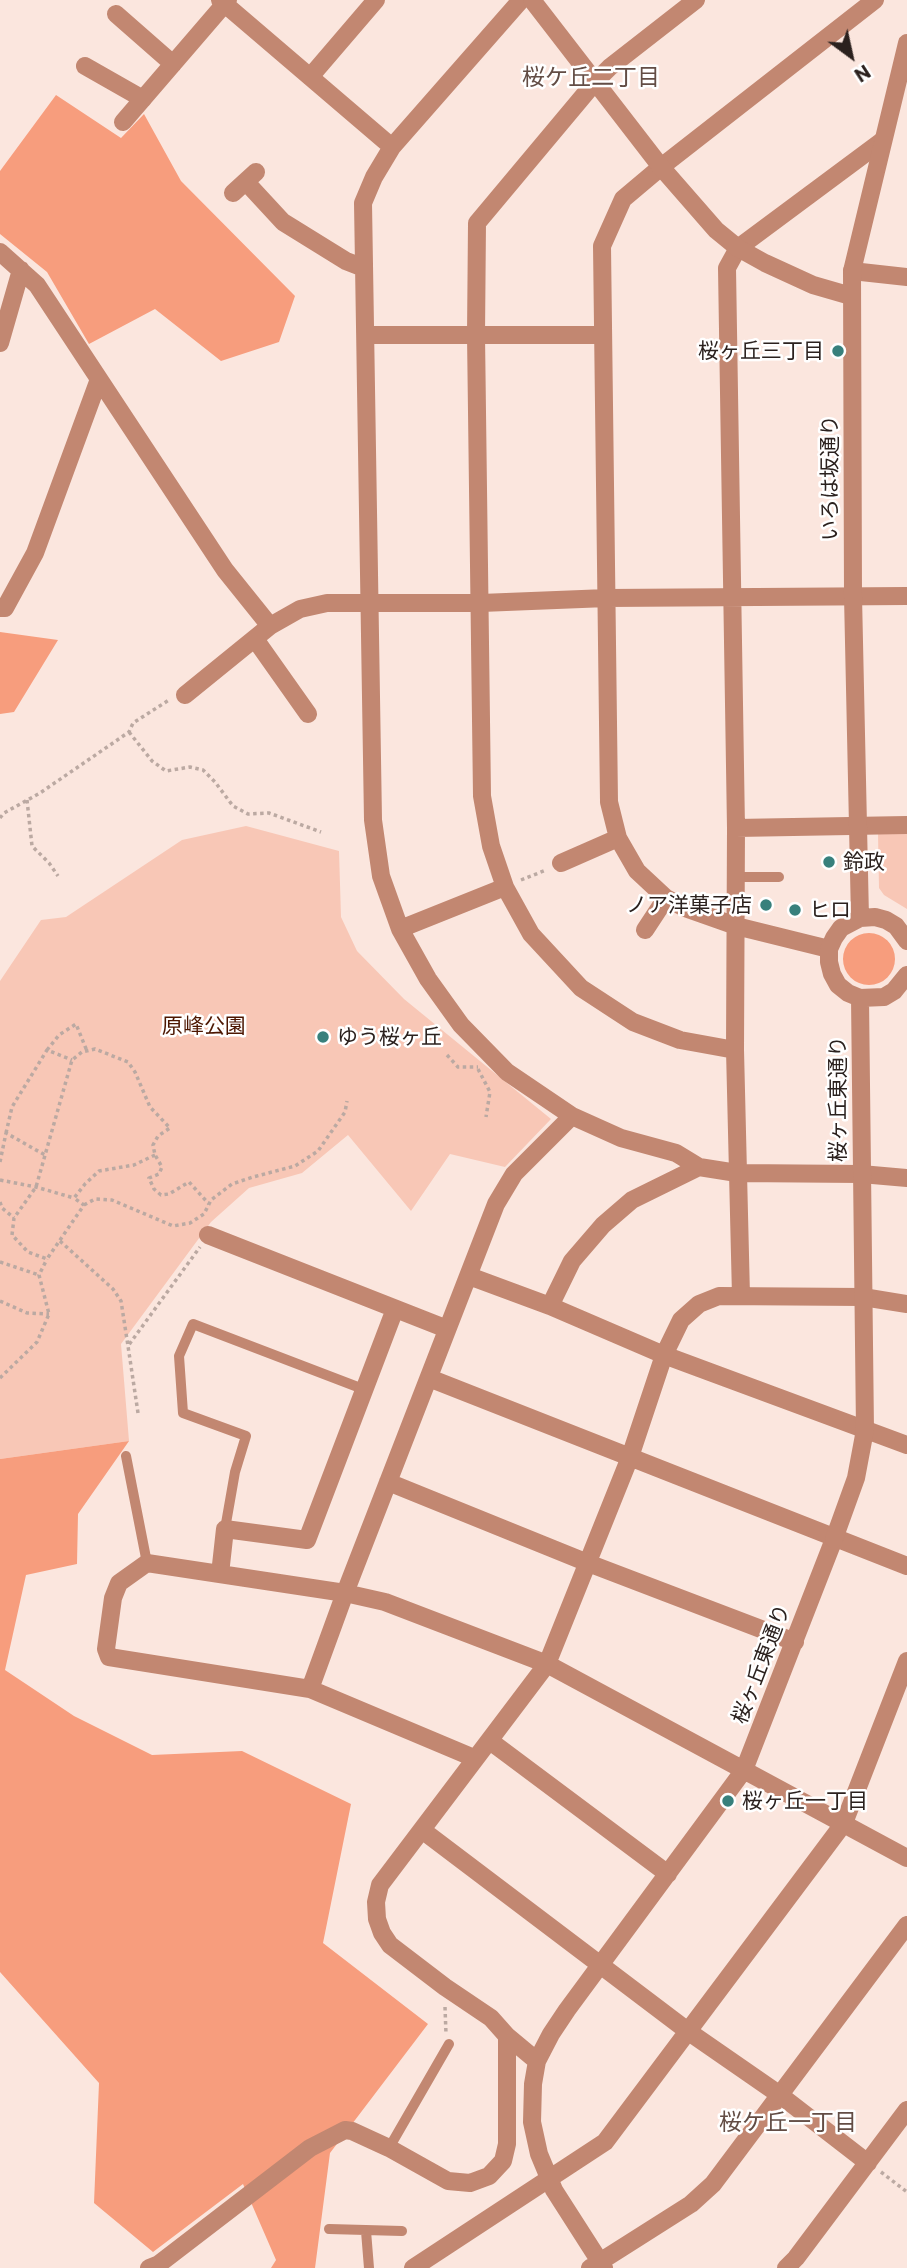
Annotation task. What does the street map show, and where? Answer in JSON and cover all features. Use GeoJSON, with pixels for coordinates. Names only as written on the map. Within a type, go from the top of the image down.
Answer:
{"type":"FeatureCollection","features":[{"type":"Feature","properties":{"kind":"street"},"geometry":{"type":"LineString","coordinates":[[310,77],[376,0]]}},
{"type":"Feature","properties":{"kind":"street"},"geometry":{"type":"LineString","coordinates":[[521,0],[392,147],[374,177],[363,203],[373,820],[381,876],[400,929],[428,979],[461,1025],[507,1072],[572,1116],[621,1138],[676,1153],[699,1167],[737,1173],[861,1174],[907,1178]]}},
{"type":"Feature","properties":{"kind":"street"},"geometry":{"type":"LineString","coordinates":[[532,0],[698,212],[738,248],[813,285],[851,296]]}},
{"type":"Feature","properties":{"kind":"street"},"geometry":{"type":"LineString","coordinates":[[696,0],[610,67],[595,82],[477,223],[482,796],[491,846],[505,887],[531,934],[581,988],[633,1022],[680,1040],[735,1050]]}},
{"type":"Feature","properties":{"kind":"street"},"geometry":{"type":"LineString","coordinates":[[830,949],[736,926],[685,908],[666,898],[637,871],[618,838],[609,802],[602,246],[623,200],[661,167],[875,0]]}},
{"type":"Feature","properties":{"kind":"street"},"geometry":{"type":"LineString","coordinates":[[123,122],[224,1],[392,147]]}},
{"type":"Feature","properties":{"kind":"street"},"geometry":{"type":"LineString","coordinates":[[116,14],[173,64]]}},
{"type":"Feature","properties":{"kind":"street","name":"いろは坂通り"},"geometry":{"type":"LineString","coordinates":[[860,918],[853,596],[852,271],[907,43]]}},
{"type":"Feature","properties":{"kind":"street"},"geometry":{"type":"LineString","coordinates":[[85,66],[144,99]]}},
{"type":"Feature","properties":{"kind":"street"},"geometry":{"type":"LineString","coordinates":[[741,1296],[735,1050],[736,828],[730,598],[727,268],[738,248],[883,141]]}},
{"type":"Feature","properties":{"kind":"street"},"geometry":{"type":"LineString","coordinates":[[245,182],[284,222],[346,261],[365,268]]}},
{"type":"Feature","properties":{"kind":"street"},"geometry":{"type":"LineString","coordinates":[[0,252],[37,285],[225,570],[270,626]]}},
{"type":"Feature","properties":{"kind":"street"},"geometry":{"type":"LineString","coordinates":[[0,343],[21,270]]}},
{"type":"Feature","properties":{"kind":"street"},"geometry":{"type":"LineString","coordinates":[[852,271],[907,276]]}},
{"type":"Feature","properties":{"kind":"street"},"geometry":{"type":"LineString","coordinates":[[366,335],[602,335]]}},
{"type":"Feature","properties":{"kind":"street"},"geometry":{"type":"LineString","coordinates":[[0,607],[5,608],[35,553],[99,379]]}},
{"type":"Feature","properties":{"kind":"street"},"geometry":{"type":"LineString","coordinates":[[185,695],[270,626],[300,609],[327,603],[907,596]]}},
{"type":"Feature","properties":{"kind":"street"},"geometry":{"type":"LineString","coordinates":[[255,639],[308,714]]}},
{"type":"Feature","properties":{"kind":"street"},"geometry":{"type":"LineString","coordinates":[[736,828],[907,825]]}},
{"type":"Feature","properties":{"kind":"street"},"geometry":{"type":"LineString","coordinates":[[561,863],[618,838]]}},
{"type":"Feature","properties":{"kind":"street"},"geometry":{"type":"LineString","coordinates":[[400,929],[505,887]]}},
{"type":"Feature","properties":{"kind":"street"},"geometry":{"type":"LineString","coordinates":[[645,930],[666,898]]}},
{"type":"Feature","properties":{"kind":"street"},"geometry":{"type":"LineString","coordinates":[[907,941],[896,926],[886,920],[860,918],[841,928],[830,949],[829,962],[838,985],[860,998],[884,997],[894,991],[907,975]]}},
{"type":"Feature","properties":{"kind":"street","name":"桜ヶ丘東通り"},"geometry":{"type":"LineString","coordinates":[[598,2266],[549,2180],[539,2154],[532,2122],[533,2084],[537,2062],[551,2034],[744,1770],[856,1478],[865,1430],[860,998]]}},
{"type":"Feature","properties":{"kind":"street"},"geometry":{"type":"LineString","coordinates":[[310,1689],[496,1204],[514,1174],[572,1116]]}},
{"type":"Feature","properties":{"kind":"street"},"geometry":{"type":"LineString","coordinates":[[550,1306],[572,1261],[603,1225],[632,1200],[699,1167]]}},
{"type":"Feature","properties":{"kind":"street"},"geometry":{"type":"LineString","coordinates":[[208,1235],[447,1328]]}},
{"type":"Feature","properties":{"kind":"street"},"geometry":{"type":"LineString","coordinates":[[469,1276],[550,1306],[664,1355],[907,1445]]}},
{"type":"Feature","properties":{"kind":"street"},"geometry":{"type":"LineString","coordinates":[[537,2062],[491,2018],[390,1945],[377,1919],[376,1902],[380,1885],[547,1664],[630,1457],[664,1355],[681,1320],[699,1304],[719,1296],[863,1297],[907,1304]]}},
{"type":"Feature","properties":{"kind":"street"},"geometry":{"type":"LineString","coordinates":[[220,1574],[225,1529],[307,1541],[395,1309]]}},
{"type":"Feature","properties":{"kind":"street"},"geometry":{"type":"LineString","coordinates":[[429,1378],[907,1566]]}},
{"type":"Feature","properties":{"kind":"street"},"geometry":{"type":"LineString","coordinates":[[388,1482],[588,1563],[795,1642]]}},
{"type":"Feature","properties":{"kind":"street"},"geometry":{"type":"LineString","coordinates":[[474,1758],[310,1689],[109,1657],[106,1649],[113,1598],[119,1583],[147,1563],[385,1602],[547,1664],[907,1858]]}},
{"type":"Feature","properties":{"kind":"street"},"geometry":{"type":"LineString","coordinates":[[413,2268],[605,2142],[844,1823],[907,1661]]}},
{"type":"Feature","properties":{"kind":"street"},"geometry":{"type":"LineString","coordinates":[[490,1741],[668,1874]]}},
{"type":"Feature","properties":{"kind":"street"},"geometry":{"type":"LineString","coordinates":[[422,1830],[689,2032],[780,2095],[868,2163]]}},
{"type":"Feature","properties":{"kind":"street"},"geometry":{"type":"LineString","coordinates":[[598,2266],[691,2204],[713,2184],[907,1925]]}},
{"type":"Feature","properties":{"kind":"street"},"geometry":{"type":"LineString","coordinates":[[149,2268],[159,2264],[310,2148],[345,2130],[389,2148],[448,2181],[470,2183],[484,2179],[503,2161],[507,2144],[507,2036]]}},
{"type":"Feature","properties":{"kind":"street"},"geometry":{"type":"LineString","coordinates":[[786,2268],[907,2110]]}},
{"type":"Feature","properties":{"kind":"lane"},"geometry":{"type":"LineString","coordinates":[[736,877],[779,877]]}},
{"type":"Feature","properties":{"kind":"lane"},"geometry":{"type":"LineString","coordinates":[[225,1529],[235,1472],[246,1436],[183,1413],[179,1356],[194,1324],[363,1389]]}},
{"type":"Feature","properties":{"kind":"lane"},"geometry":{"type":"LineString","coordinates":[[126,1456],[147,1563]]}},
{"type":"Feature","properties":{"kind":"lane"},"geometry":{"type":"LineString","coordinates":[[389,2148],[449,2044]]}},
{"type":"Feature","properties":{"kind":"lane"},"geometry":{"type":"LineString","coordinates":[[329,2229],[402,2231]]}},
{"type":"Feature","properties":{"kind":"lane"},"geometry":{"type":"LineString","coordinates":[[366,2231],[369,2268]]}},
{"type":"Feature","properties":{"kind":"path"},"geometry":{"type":"LineString","coordinates":[[0,818],[129,732],[133,723],[163,702]]}},
{"type":"Feature","properties":{"kind":"path"},"geometry":{"type":"LineString","coordinates":[[129,732],[152,761],[166,771],[190,767],[202,770],[233,806],[248,814],[269,813],[321,832]]}},
{"type":"Feature","properties":{"kind":"path"},"geometry":{"type":"LineString","coordinates":[[27,800],[32,846],[58,876]]}},
{"type":"Feature","properties":{"kind":"path"},"geometry":{"type":"LineString","coordinates":[[505,887],[561,863]]}},
{"type":"Feature","properties":{"kind":"path"},"geometry":{"type":"LineString","coordinates":[[0,1162],[12,1107],[47,1050],[59,1035],[76,1024],[87,1051]]}},
{"type":"Feature","properties":{"kind":"path"},"geometry":{"type":"LineString","coordinates":[[47,1259],[28,1252],[12,1235],[14,1218],[36,1186],[72,1060],[87,1051],[95,1049],[128,1062],[150,1107],[170,1128],[158,1136],[153,1145],[162,1167],[159,1174],[149,1178],[154,1189],[160,1195],[169,1195],[189,1182],[209,1205]]}},
{"type":"Feature","properties":{"kind":"path"},"geometry":{"type":"LineString","coordinates":[[47,1050],[72,1060]]}},
{"type":"Feature","properties":{"kind":"path"},"geometry":{"type":"LineString","coordinates":[[447,1055],[458,1067],[477,1067],[486,1075]]}},
{"type":"Feature","properties":{"kind":"path"},"geometry":{"type":"LineString","coordinates":[[477,1067],[490,1092],[486,1117]]}},
{"type":"Feature","properties":{"kind":"path"},"geometry":{"type":"LineString","coordinates":[[0,1378],[37,1342],[49,1314],[39,1275],[84,1205],[95,1199],[112,1200],[173,1226],[190,1223],[204,1213],[211,1200],[232,1185],[295,1166],[317,1151],[345,1112],[347,1101]]}},
{"type":"Feature","properties":{"kind":"path"},"geometry":{"type":"LineString","coordinates":[[6,1133],[45,1155]]}},
{"type":"Feature","properties":{"kind":"path"},"geometry":{"type":"LineString","coordinates":[[74,1198],[99,1171],[134,1165],[155,1155]]}},
{"type":"Feature","properties":{"kind":"path"},"geometry":{"type":"LineString","coordinates":[[0,1180],[36,1186],[74,1198],[84,1205]]}},
{"type":"Feature","properties":{"kind":"path"},"geometry":{"type":"LineString","coordinates":[[0,1202],[2,1208],[14,1218]]}},
{"type":"Feature","properties":{"kind":"path"},"geometry":{"type":"LineString","coordinates":[[128,1346],[208,1235]]}},
{"type":"Feature","properties":{"kind":"path"},"geometry":{"type":"LineString","coordinates":[[60,1241],[121,1301],[138,1413]]}},
{"type":"Feature","properties":{"kind":"path"},"geometry":{"type":"LineString","coordinates":[[0,1262],[39,1275]]}},
{"type":"Feature","properties":{"kind":"path"},"geometry":{"type":"LineString","coordinates":[[0,1301],[27,1313],[49,1314]]}},
{"type":"Feature","properties":{"kind":"path"},"geometry":{"type":"LineString","coordinates":[[445,1987],[446,2039],[449,2044]]}},
{"type":"Feature","properties":{"kind":"path"},"geometry":{"type":"LineString","coordinates":[[897,2185],[907,2192]]}},
{"type":"Feature","properties":{"kind":"green space","name":"原峰公園"},"geometry":{"type":"Polygon","coordinates":[[[246,826],[339,851],[341,917],[357,951],[404,999],[551,1119],[505,1167],[450,1154],[411,1211],[348,1135],[302,1173],[249,1188],[211,1222],[121,1344],[129,1441],[0,1459],[0,981],[41,920],[66,917],[182,840],[246,826]]]}},
{"type":"Feature","properties":{"kind":"green space"},"geometry":{"type":"Polygon","coordinates":[[[878,833],[907,833],[907,909],[884,895],[879,888],[878,833]]]}},
{"type":"Feature","properties":{"kind":"shaded area"},"geometry":{"type":"Polygon","coordinates":[[[56,95],[121,138],[144,114],[181,181],[295,296],[279,342],[221,361],[155,309],[89,344],[47,272],[0,234],[0,171],[56,95]]]}},
{"type":"Feature","properties":{"kind":"shaded area"},"geometry":{"type":"Polygon","coordinates":[[[0,632],[58,640],[14,712],[0,714],[0,632]]]}},
{"type":"Feature","properties":{"kind":"shaded area"},"geometry":{"type":"Polygon","coordinates":[[[869,933],[888,940],[895,959],[888,978],[869,985],[850,978],[843,959],[850,940],[869,933]]]}},
{"type":"Feature","properties":{"kind":"shaded area"},"geometry":{"type":"Polygon","coordinates":[[[129,1441],[78,1514],[77,1564],[26,1575],[5,1670],[74,1716],[152,1755],[242,1751],[351,1804],[323,1943],[428,2024],[330,2153],[315,2268],[271,2268],[276,2260],[243,2184],[153,2252],[94,2203],[99,2083],[0,1972],[0,1459],[129,1441]]]}},
{"type":"Feature","properties":{"kind":"place","name":"桜ヶ丘三丁目"},"geometry":{"type":"Point","coordinates":[838,351]}},
{"type":"Feature","properties":{"kind":"place","name":"鈴政"},"geometry":{"type":"Point","coordinates":[829,862]}},
{"type":"Feature","properties":{"kind":"place","name":"ノア洋菓子店"},"geometry":{"type":"Point","coordinates":[766,905]}},
{"type":"Feature","properties":{"kind":"place","name":"ヒロ"},"geometry":{"type":"Point","coordinates":[795,910]}},
{"type":"Feature","properties":{"kind":"place","name":"ゆう桜ヶ丘"},"geometry":{"type":"Point","coordinates":[323,1037]}},
{"type":"Feature","properties":{"kind":"place","name":"桜ヶ丘一丁目"},"geometry":{"type":"Point","coordinates":[728,1801]}},
{"type":"Feature","properties":{"kind":"district","name":"桜ケ丘二丁目"},"geometry":{"type":"Point","coordinates":[591,77]}},
{"type":"Feature","properties":{"kind":"district","name":"桜ケ丘一丁目"},"geometry":{"type":"Point","coordinates":[788,2122]}}]}
